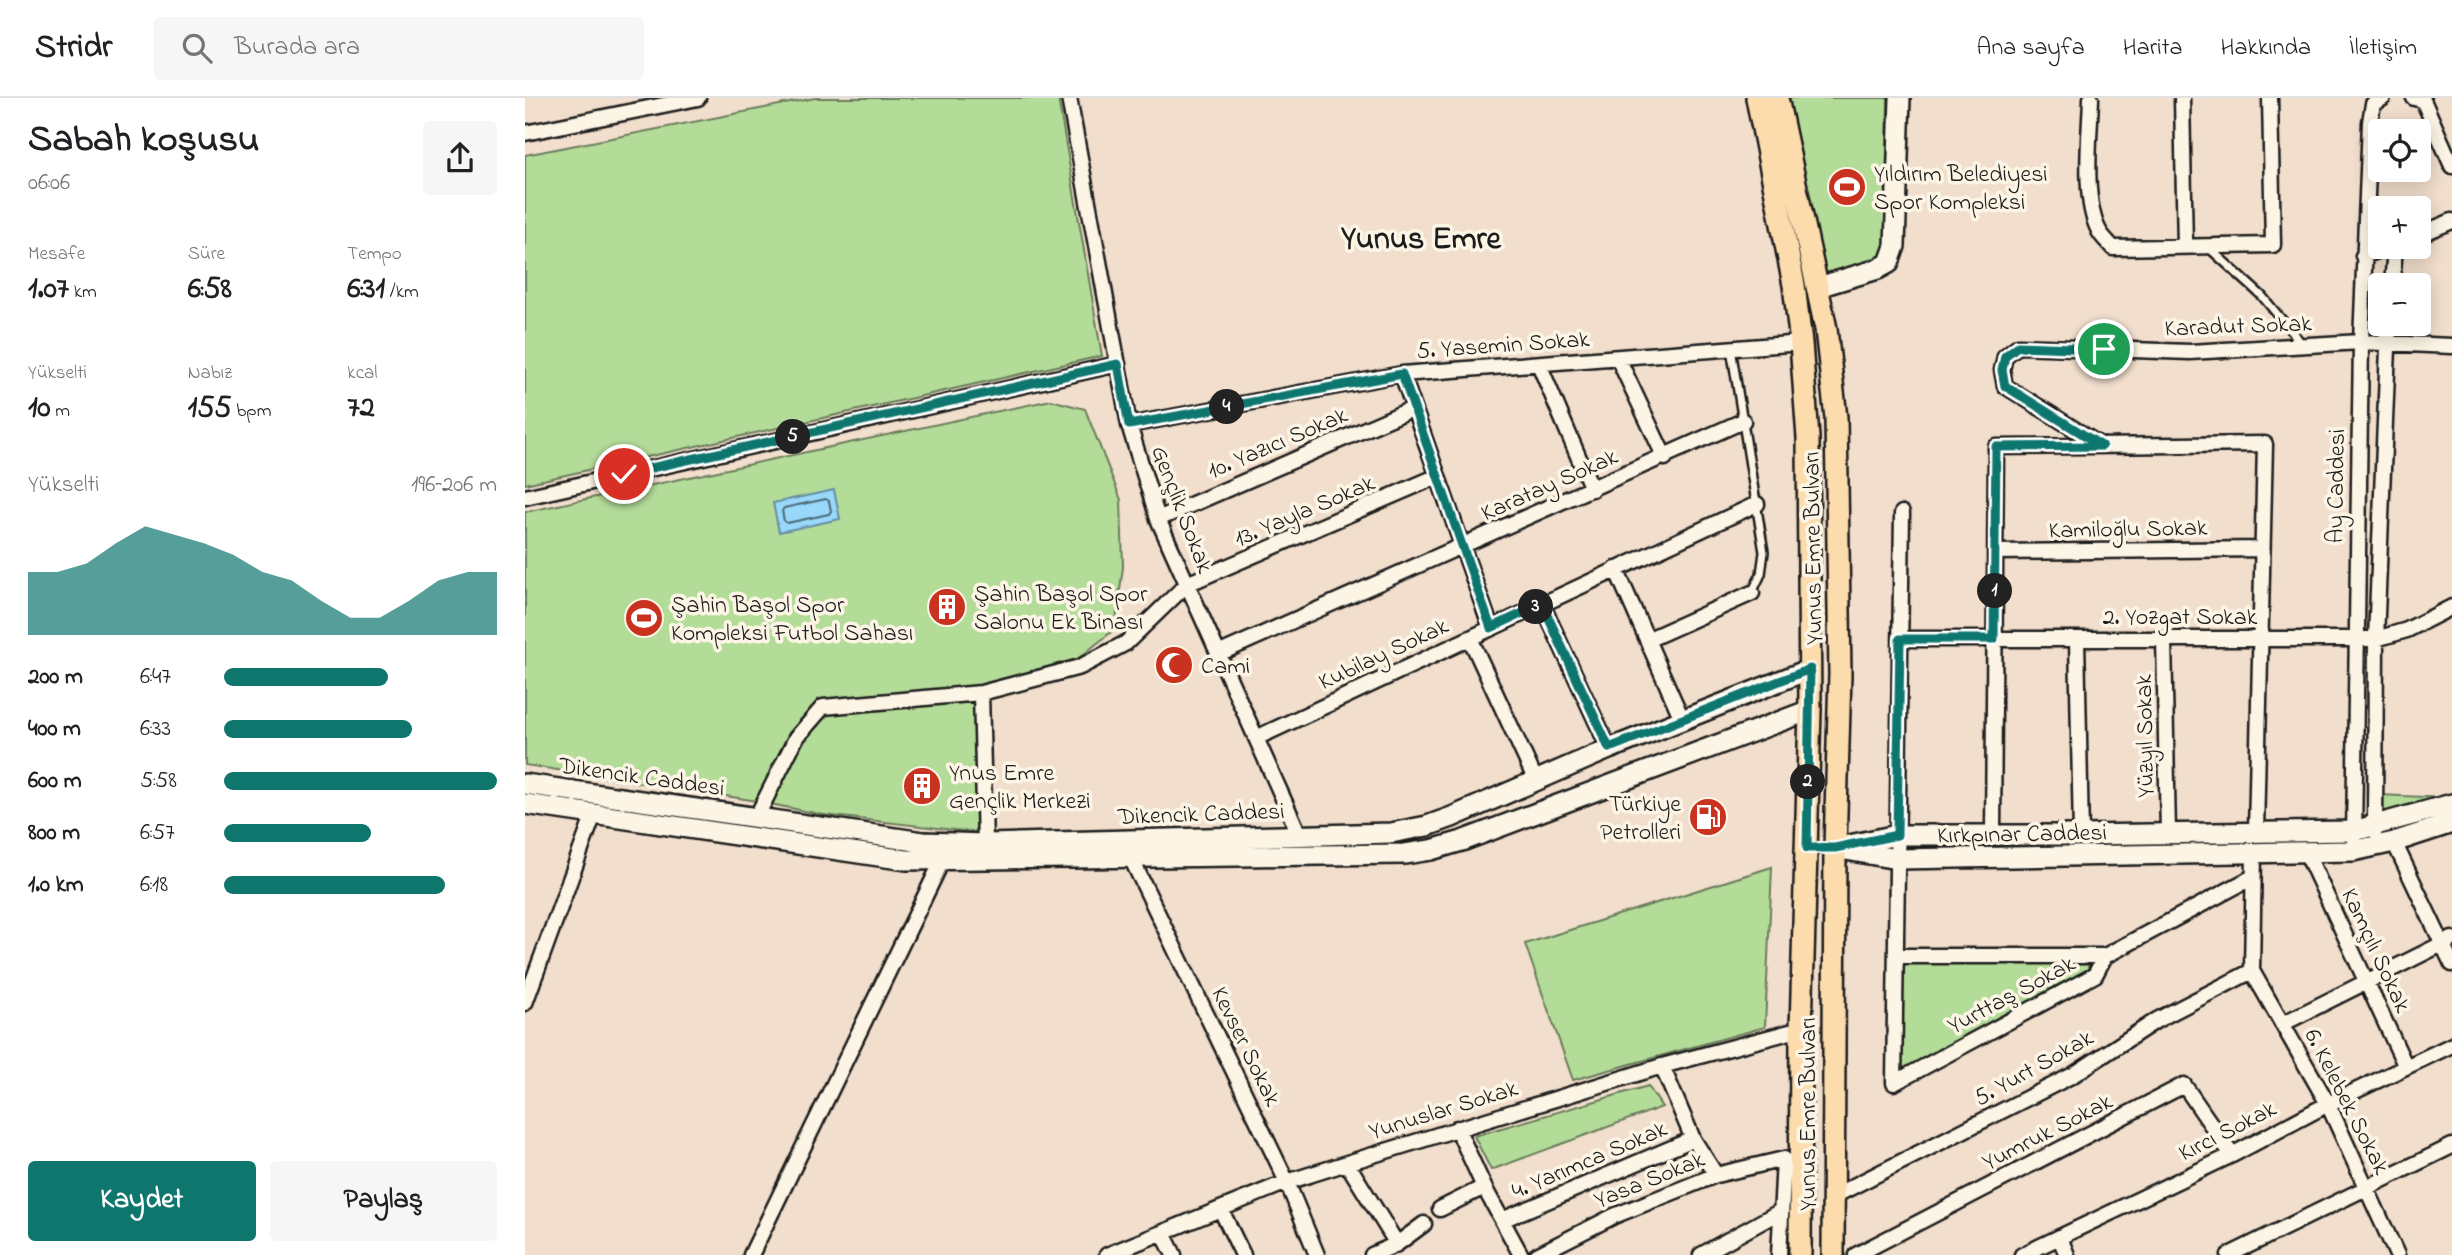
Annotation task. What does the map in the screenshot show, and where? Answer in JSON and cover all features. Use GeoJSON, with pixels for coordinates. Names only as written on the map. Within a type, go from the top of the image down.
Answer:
{"type":"FeatureCollection","features":[{"type":"Feature","properties":{"kind":"main road","name":"Yunus Emre Bulvarı"},"geometry":{"type":"LineString","coordinates":[[1757,98],[1794,285],[1808,438],[1810,710],[1801,1030],[1800,1255]]}},
{"type":"Feature","properties":{"kind":"main road","name":"Yunus Emre Bulvarı"},"geometry":{"type":"LineString","coordinates":[[1777,98],[1826,329],[1836,418],[1840,674],[1835,848],[1833,1255]]}},
{"type":"Feature","properties":{"kind":"main road"},"geometry":{"type":"LineString","coordinates":[[1818,287],[1878,269],[1889,263],[1895,246],[1900,98]]}},
{"type":"Feature","properties":{"kind":"main road","name":"Dikencik Caddesi"},"geometry":{"type":"LineString","coordinates":[[525,784],[923,842],[985,844],[1391,832],[1427,826],[1452,817],[1609,748],[1810,669]]}},
{"type":"Feature","properties":{"kind":"main road","name":"Dikencik Caddesi"},"geometry":{"type":"LineString","coordinates":[[525,804],[906,860],[1405,854],[1431,850],[1475,836],[1810,710]]}},
{"type":"Feature","properties":{"kind":"main road","name":"Kırkpınar Caddesi"},"geometry":{"type":"LineString","coordinates":[[1835,848],[1897,835],[2354,831],[2452,804]]}},
{"type":"Feature","properties":{"kind":"main road","name":"Kırkpınar Caddesi"},"geometry":{"type":"LineString","coordinates":[[1835,848],[1897,859],[2353,851],[2452,823]]}},
{"type":"Feature","properties":{"kind":"main road"},"geometry":{"type":"LineString","coordinates":[[1807,848],[1835,848]]}},
{"type":"Feature","properties":{"kind":"street"},"geometry":{"type":"LineString","coordinates":[[525,133],[698,98]]}},
{"type":"Feature","properties":{"kind":"street","name":"Gençlik Sokak"},"geometry":{"type":"LineString","coordinates":[[1069,98],[1129,425],[1158,519],[1299,835]]}},
{"type":"Feature","properties":{"kind":"street"},"geometry":{"type":"LineString","coordinates":[[2091,98],[2089,190],[2099,233],[2113,248],[2273,245],[2270,98]]}},
{"type":"Feature","properties":{"kind":"street"},"geometry":{"type":"LineString","coordinates":[[2182,98],[2185,247]]}},
{"type":"Feature","properties":{"kind":"street","name":"Ay Caddesi"},"geometry":{"type":"LineString","coordinates":[[2353,851],[2363,256],[2370,121],[2373,104],[2383,98]]}},
{"type":"Feature","properties":{"kind":"street"},"geometry":{"type":"LineString","coordinates":[[2419,99],[2452,166]]}},
{"type":"Feature","properties":{"kind":"street"},"geometry":{"type":"LineString","coordinates":[[2431,230],[2452,221]]}},
{"type":"Feature","properties":{"kind":"street"},"geometry":{"type":"LineString","coordinates":[[2363,256],[2368,254]]}},
{"type":"Feature","properties":{"kind":"street","name":"Ay Caddesi"},"geometry":{"type":"LineString","coordinates":[[2385,844],[2375,826],[2376,639],[2388,336]]}},
{"type":"Feature","properties":{"kind":"street","name":"Karadut Sokak"},"geometry":{"type":"LineString","coordinates":[[2102,446],[2005,386],[2002,370],[2005,356],[2018,346],[2190,352],[2361,342],[2452,346]]}},
{"type":"Feature","properties":{"kind":"street","name":"5. Yasemin Sokak"},"geometry":{"type":"LineString","coordinates":[[1129,425],[1402,374],[1801,343]]}},
{"type":"Feature","properties":{"kind":"street"},"geometry":{"type":"LineString","coordinates":[[1618,358],[1665,458]]}},
{"type":"Feature","properties":{"kind":"street"},"geometry":{"type":"LineString","coordinates":[[525,497],[1118,364]]}},
{"type":"Feature","properties":{"kind":"street"},"geometry":{"type":"LineString","coordinates":[[1539,364],[1592,489]]}},
{"type":"Feature","properties":{"kind":"street"},"geometry":{"type":"LineString","coordinates":[[1402,374],[1491,628]]}},
{"type":"Feature","properties":{"kind":"street","name":"10. Yazıcı Sokak"},"geometry":{"type":"LineString","coordinates":[[1158,519],[1414,408]]}},
{"type":"Feature","properties":{"kind":"street","name":"Karatay Sokak"},"geometry":{"type":"LineString","coordinates":[[1218,654],[1665,458],[1743,421]]}},
{"type":"Feature","properties":{"kind":"street"},"geometry":{"type":"LineString","coordinates":[[1993,835],[1996,447],[2265,444],[2256,831]]}},
{"type":"Feature","properties":{"kind":"street","name":"13. Yayla Sokak"},"geometry":{"type":"LineString","coordinates":[[1187,584],[1438,476]]}},
{"type":"Feature","properties":{"kind":"street","name":"Kubilay Sokak"},"geometry":{"type":"LineString","coordinates":[[1256,738],[1757,504]]}},
{"type":"Feature","properties":{"kind":"street"},"geometry":{"type":"LineString","coordinates":[[1902,513],[1896,956],[2105,956]]}},
{"type":"Feature","properties":{"kind":"street","name":"Kamiloğlu Sokak"},"geometry":{"type":"LineString","coordinates":[[1995,552],[2262,549]]}},
{"type":"Feature","properties":{"kind":"street"},"geometry":{"type":"LineString","coordinates":[[1616,569],[1682,719]]}},
{"type":"Feature","properties":{"kind":"street"},"geometry":{"type":"LineString","coordinates":[[756,818],[796,738],[824,707],[981,693],[1080,667],[1126,643],[1187,584]]}},
{"type":"Feature","properties":{"kind":"street"},"geometry":{"type":"LineString","coordinates":[[1647,640],[1752,593]]}},
{"type":"Feature","properties":{"kind":"street"},"geometry":{"type":"LineString","coordinates":[[1542,604],[1609,748]]}},
{"type":"Feature","properties":{"kind":"street","name":"2. Yozgat Sokak"},"geometry":{"type":"LineString","coordinates":[[1900,639],[2376,639],[2407,630],[2452,607]]}},
{"type":"Feature","properties":{"kind":"street"},"geometry":{"type":"LineString","coordinates":[[1470,638],[1535,781]]}},
{"type":"Feature","properties":{"kind":"street"},"geometry":{"type":"LineString","coordinates":[[2077,639],[2081,835]]}},
{"type":"Feature","properties":{"kind":"street","name":"Yüzyıl Sokak"},"geometry":{"type":"LineString","coordinates":[[2164,639],[2168,833]]}},
{"type":"Feature","properties":{"kind":"street"},"geometry":{"type":"LineString","coordinates":[[981,693],[985,844]]}},
{"type":"Feature","properties":{"kind":"street"},"geometry":{"type":"LineString","coordinates":[[525,1003],[594,814]]}},
{"type":"Feature","properties":{"kind":"street"},"geometry":{"type":"LineString","coordinates":[[2385,844],[2447,941],[2452,964]]}},
{"type":"Feature","properties":{"kind":"street","name":"Kamçılı Sokak"},"geometry":{"type":"LineString","coordinates":[[2307,852],[2406,1068]]}},
{"type":"Feature","properties":{"kind":"street"},"geometry":{"type":"LineString","coordinates":[[2252,971],[2253,853]]}},
{"type":"Feature","properties":{"kind":"street","name":"Kevser Sokak"},"geometry":{"type":"LineString","coordinates":[[1131,858],[1287,1182],[1317,1255]]}},
{"type":"Feature","properties":{"kind":"street"},"geometry":{"type":"LineString","coordinates":[[751,1255],[942,861]]}},
{"type":"Feature","properties":{"kind":"street","name":"Yurttaş Sokak"},"geometry":{"type":"LineString","coordinates":[[1896,956],[1894,1083],[2095,975],[2105,956],[2253,877]]}},
{"type":"Feature","properties":{"kind":"street"},"geometry":{"type":"LineString","coordinates":[[2282,1024],[2447,941]]}},
{"type":"Feature","properties":{"kind":"street","name":"5. Yurt Sokak"},"geometry":{"type":"LineString","coordinates":[[1832,1197],[2073,1075],[2157,1020],[2252,971]]}},
{"type":"Feature","properties":{"kind":"street","name":"6. Kelebek Sokak"},"geometry":{"type":"LineString","coordinates":[[2252,971],[2328,1104],[2397,1255]]}},
{"type":"Feature","properties":{"kind":"street","name":"Yunuslar Sokak"},"geometry":{"type":"LineString","coordinates":[[1107,1255],[1287,1182],[1662,1066],[1801,1030]]}},
{"type":"Feature","properties":{"kind":"street","name":"Kırcı Sokak"},"geometry":{"type":"LineString","coordinates":[[2022,1255],[2232,1155],[2328,1104],[2452,1045]]}},
{"type":"Feature","properties":{"kind":"street"},"geometry":{"type":"LineString","coordinates":[[1662,1066],[1693,1139],[1716,1175]]}},
{"type":"Feature","properties":{"kind":"street","name":"Yumruk Sokak"},"geometry":{"type":"LineString","coordinates":[[1856,1255],[2184,1085],[2232,1155]]}},
{"type":"Feature","properties":{"kind":"street"},"geometry":{"type":"LineString","coordinates":[[1457,1128],[1521,1255]]}},
{"type":"Feature","properties":{"kind":"street","name":"4. Yarımca Sokak"},"geometry":{"type":"LineString","coordinates":[[1502,1220],[1693,1139]]}},
{"type":"Feature","properties":{"kind":"street"},"geometry":{"type":"LineString","coordinates":[[2238,1253],[2452,1146]]}},
{"type":"Feature","properties":{"kind":"street","name":"Yasa Sokak"},"geometry":{"type":"LineString","coordinates":[[1537,1255],[1614,1216],[1716,1175],[1784,1159],[1781,1210]]}},
{"type":"Feature","properties":{"kind":"street"},"geometry":{"type":"LineString","coordinates":[[1347,1163],[1397,1244]]}},
{"type":"Feature","properties":{"kind":"street"},"geometry":{"type":"LineString","coordinates":[[1440,1209],[1485,1187]]}},
{"type":"Feature","properties":{"kind":"street"},"geometry":{"type":"LineString","coordinates":[[1221,1210],[1243,1255]]}},
{"type":"Feature","properties":{"kind":"street"},"geometry":{"type":"LineString","coordinates":[[1700,1255],[1781,1210]]}},
{"type":"Feature","properties":{"kind":"street"},"geometry":{"type":"LineString","coordinates":[[1779,1255],[1781,1210]]}},
{"type":"Feature","properties":{"kind":"street"},"geometry":{"type":"LineString","coordinates":[[1372,1255],[1397,1244],[1424,1224]]}},
{"type":"Feature","properties":{"kind":"street"},"geometry":{"type":"LineString","coordinates":[[1163,1233],[1174,1255]]}},
{"type":"Feature","properties":{"kind":"street"},"geometry":{"type":"LineString","coordinates":[[2060,1238],[2067,1255]]}},
{"type":"Feature","properties":{"kind":"lane"},"geometry":{"type":"LineString","coordinates":[[2207,247],[2262,296],[2304,346]]}},
{"type":"Feature","properties":{"kind":"lane"},"geometry":{"type":"LineString","coordinates":[[1731,348],[1765,552],[1761,574],[1752,593]]}},
{"type":"Feature","properties":{"kind":"green space"},"geometry":{"type":"Polygon","coordinates":[[[815,98],[1058,98],[1102,356],[525,484],[525,155],[815,98]]]}},
{"type":"Feature","properties":{"kind":"green space","name":"Yıldırım Belediyesi Spor Kompleksi"},"geometry":{"type":"Polygon","coordinates":[[[1789,98],[1888,98],[1885,257],[1825,278],[1789,98]]]}},
{"type":"Feature","properties":{"kind":"green space"},"geometry":{"type":"Polygon","coordinates":[[[1051,400],[1085,409],[1121,500],[1123,567],[1115,629],[1074,662],[979,700],[981,833],[824,815],[751,800],[525,765],[525,512],[1051,400]]]}},
{"type":"Feature","properties":{"kind":"green space"},"geometry":{"type":"Polygon","coordinates":[[[2378,795],[2448,798],[2377,823],[2378,795]]]}},
{"type":"Feature","properties":{"kind":"green space"},"geometry":{"type":"Polygon","coordinates":[[[1772,867],[1765,1027],[1573,1080],[1525,944],[1772,867]]]}},
{"type":"Feature","properties":{"kind":"green space"},"geometry":{"type":"Polygon","coordinates":[[[1902,961],[2089,962],[2088,969],[1900,1071],[1902,961]]]}},
{"type":"Feature","properties":{"kind":"green space"},"geometry":{"type":"Polygon","coordinates":[[[1648,1086],[1662,1107],[1491,1170],[1474,1136],[1648,1086]]]}},
{"type":"Feature","properties":{"kind":"water"},"geometry":{"type":"Polygon","coordinates":[[[834,490],[840,519],[779,532],[773,503],[834,490]]]}},
{"type":"Feature","properties":{"kind":"place","name":"Yıldırım Belediyesi Spor Kompleksi"},"geometry":{"type":"Point","coordinates":[1847,187]}},
{"type":"Feature","properties":{"kind":"place","name":"Şahin Başol Spor Salonu Ek Binası"},"geometry":{"type":"Point","coordinates":[947,607]}},
{"type":"Feature","properties":{"kind":"place","name":"Şahin Başol Spor Kompleksi Futbol Sahası"},"geometry":{"type":"Point","coordinates":[644,618]}},
{"type":"Feature","properties":{"kind":"place","name":"Cami"},"geometry":{"type":"Point","coordinates":[1174,665]}},
{"type":"Feature","properties":{"kind":"place","name":"Ynus Emre Gençlik Merkezi"},"geometry":{"type":"Point","coordinates":[922,786]}},
{"type":"Feature","properties":{"kind":"place","name":"Türkiye Petrolleri"},"geometry":{"type":"Point","coordinates":[1708,817]}},
{"type":"Feature","properties":{"kind":"district","name":"Yunus Emre"},"geometry":{"type":"Point","coordinates":[1421,237]}},
{"type":"Feature","properties":{"kind":"route"},"geometry":{"type":"LineString","coordinates":[[624,474],[1118,364],[1129,425],[1402,374],[1491,628],[1542,604],[1609,748],[1810,669],[1807,848],[1835,848],[1897,835],[1900,639],[1994,639],[1996,447],[2102,446],[2005,386],[2002,370],[2005,356],[2018,346],[2104,349]]}}]}
